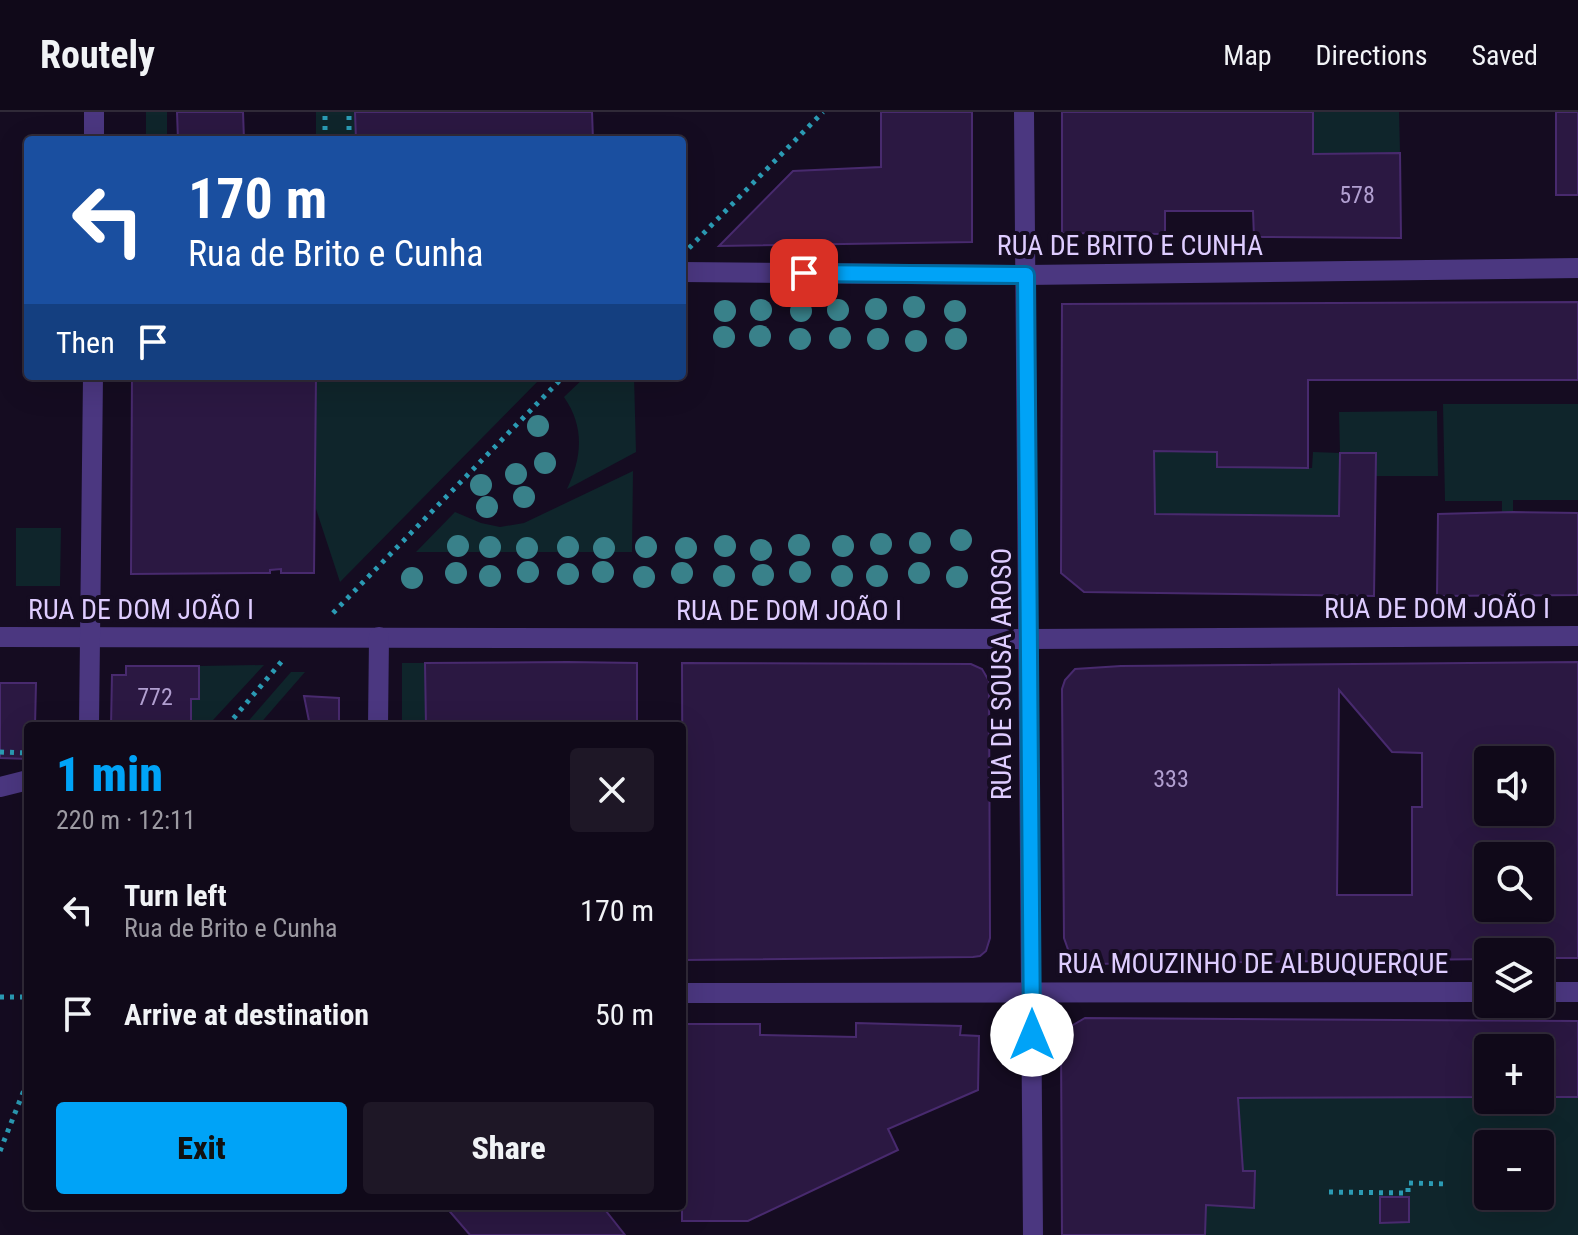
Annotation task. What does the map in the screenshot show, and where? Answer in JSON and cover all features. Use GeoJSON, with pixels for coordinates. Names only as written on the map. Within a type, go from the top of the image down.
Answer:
{"type":"FeatureCollection","features":[{"type":"Feature","properties":{"kind":"street"},"geometry":{"type":"LineString","coordinates":[[94,112],[94,136]]}},
{"type":"Feature","properties":{"kind":"street","name":"RUA DE SOUSA AROSO"},"geometry":{"type":"LineString","coordinates":[[1024,112],[1033,1235]]}},
{"type":"Feature","properties":{"kind":"street","name":"RUA DE BRITO E CUNHA"},"geometry":{"type":"LineString","coordinates":[[686,272],[1026,275],[1578,268]]}},
{"type":"Feature","properties":{"kind":"street"},"geometry":{"type":"LineString","coordinates":[[89,722],[93,380]]}},
{"type":"Feature","properties":{"kind":"street","name":"RUA DE DOM JOÃO I"},"geometry":{"type":"LineString","coordinates":[[0,637],[1029,639],[1578,636]]}},
{"type":"Feature","properties":{"kind":"street"},"geometry":{"type":"LineString","coordinates":[[378,722],[379,637]]}},
{"type":"Feature","properties":{"kind":"street"},"geometry":{"type":"LineString","coordinates":[[0,787],[24,781]]}},
{"type":"Feature","properties":{"kind":"street","name":"RUA MOUZINHO DE ALBUQUERQUE"},"geometry":{"type":"LineString","coordinates":[[686,993],[1032,990],[1474,992]]}},
{"type":"Feature","properties":{"kind":"street"},"geometry":{"type":"LineString","coordinates":[[1554,992],[1578,992]]}},
{"type":"Feature","properties":{"kind":"path"},"geometry":{"type":"LineString","coordinates":[[325,112],[325,136]]}},
{"type":"Feature","properties":{"kind":"path"},"geometry":{"type":"LineString","coordinates":[[349,112],[349,136]]}},
{"type":"Feature","properties":{"kind":"path"},"geometry":{"type":"LineString","coordinates":[[686,251],[823,112]]}},
{"type":"Feature","properties":{"kind":"path"},"geometry":{"type":"LineString","coordinates":[[230,722],[272,671],[560,380]]}},
{"type":"Feature","properties":{"kind":"path"},"geometry":{"type":"LineString","coordinates":[[0,752],[24,753]]}},
{"type":"Feature","properties":{"kind":"path"},"geometry":{"type":"LineString","coordinates":[[0,997],[24,997]]}},
{"type":"Feature","properties":{"kind":"path"},"geometry":{"type":"LineString","coordinates":[[0,1151],[24,1090]]}},
{"type":"Feature","properties":{"kind":"path"},"geometry":{"type":"LineString","coordinates":[[1329,1192],[1408,1193],[1408,1183],[1448,1184]]}},
{"type":"Feature","properties":{"kind":"shaded area"},"geometry":{"type":"Polygon","coordinates":[[[146,112],[167,112],[167,136],[146,136],[146,112]]]}},
{"type":"Feature","properties":{"kind":"shaded area"},"geometry":{"type":"Polygon","coordinates":[[[316,112],[355,112],[355,136],[316,136],[316,112]]]}},
{"type":"Feature","properties":{"kind":"shaded area"},"geometry":{"type":"Polygon","coordinates":[[[1313,112],[1399,112],[1400,153],[1312,154],[1313,112]]]}},
{"type":"Feature","properties":{"kind":"shaded area"},"geometry":{"type":"Polygon","coordinates":[[[316,380],[539,380],[340,582],[316,509],[316,380]]]}},
{"type":"Feature","properties":{"kind":"shaded area"},"geometry":{"type":"Polygon","coordinates":[[[582,380],[634,380],[636,452],[567,489],[576,466],[579,443],[575,420],[564,397],[582,380]]]}},
{"type":"Feature","properties":{"kind":"shaded area"},"geometry":{"type":"Polygon","coordinates":[[[1443,404],[1578,404],[1578,500],[1513,500],[1513,512],[1502,512],[1502,501],[1445,501],[1443,404]]]}},
{"type":"Feature","properties":{"kind":"shaded area"},"geometry":{"type":"Polygon","coordinates":[[[1437,411],[1438,476],[1375,476],[1339,516],[1155,514],[1154,451],[1217,452],[1218,467],[1312,468],[1313,452],[1340,453],[1339,412],[1437,411]]]}},
{"type":"Feature","properties":{"kind":"shaded area"},"geometry":{"type":"Polygon","coordinates":[[[633,471],[632,552],[416,552],[455,512],[500,527],[524,523],[633,471]]]}},
{"type":"Feature","properties":{"kind":"shaded area"},"geometry":{"type":"Polygon","coordinates":[[[16,528],[61,528],[60,586],[16,586],[16,528]]]}},
{"type":"Feature","properties":{"kind":"shaded area"},"geometry":{"type":"Polygon","coordinates":[[[402,663],[425,663],[426,722],[402,722],[402,663]]]}},
{"type":"Feature","properties":{"kind":"shaded area"},"geometry":{"type":"Polygon","coordinates":[[[264,665],[213,720],[191,720],[191,699],[199,699],[199,666],[264,665]]]}},
{"type":"Feature","properties":{"kind":"shaded area"},"geometry":{"type":"Polygon","coordinates":[[[291,672],[305,672],[261,722],[247,722],[291,672]]]}},
{"type":"Feature","properties":{"kind":"shaded area"},"geometry":{"type":"Polygon","coordinates":[[[1180,1033],[1238,1098],[1474,1097],[1474,1114],[1554,1114],[1554,1097],[1578,1097],[1578,1235],[1205,1235],[1206,1205],[1254,1208],[1243,1171],[1239,1115],[1180,1033]]]}},
{"type":"Feature","properties":{"kind":"building"},"geometry":{"type":"Polygon","coordinates":[[[177,112],[243,112],[244,136],[178,136],[177,112]]]}},
{"type":"Feature","properties":{"kind":"building"},"geometry":{"type":"Polygon","coordinates":[[[355,112],[592,112],[593,136],[356,136],[355,112]]]}},
{"type":"Feature","properties":{"kind":"building"},"geometry":{"type":"Polygon","coordinates":[[[881,112],[972,112],[972,242],[719,246],[793,171],[881,167],[881,112]]]}},
{"type":"Feature","properties":{"kind":"building"},"geometry":{"type":"Polygon","coordinates":[[[1062,112],[1313,112],[1313,154],[1400,153],[1401,238],[1254,237],[1253,211],[1165,211],[1165,234],[1062,233],[1062,112]]]}},
{"type":"Feature","properties":{"kind":"building"},"geometry":{"type":"Polygon","coordinates":[[[1556,112],[1578,112],[1578,195],[1556,195],[1556,112]]]}},
{"type":"Feature","properties":{"kind":"building"},"geometry":{"type":"Polygon","coordinates":[[[1578,302],[1578,380],[1308,380],[1308,468],[1217,467],[1217,452],[1154,451],[1155,514],[1339,516],[1340,453],[1376,453],[1374,596],[1084,592],[1061,573],[1062,304],[1578,302]]]}},
{"type":"Feature","properties":{"kind":"building"},"geometry":{"type":"Polygon","coordinates":[[[132,380],[316,380],[314,573],[281,573],[281,569],[270,570],[270,573],[131,574],[132,380]]]}},
{"type":"Feature","properties":{"kind":"building"},"geometry":{"type":"Polygon","coordinates":[[[1578,513],[1578,595],[1437,596],[1438,514],[1578,513]]]}},
{"type":"Feature","properties":{"kind":"building"},"geometry":{"type":"Polygon","coordinates":[[[1578,662],[1578,958],[1554,958],[1554,938],[1474,938],[1474,959],[1076,962],[1064,938],[1062,689],[1075,669],[1578,662]],[[1339,690],[1337,895],[1412,895],[1412,807],[1422,807],[1422,753],[1392,752],[1339,690]]]}},
{"type":"Feature","properties":{"kind":"building"},"geometry":{"type":"Polygon","coordinates":[[[425,663],[637,663],[637,722],[426,722],[425,663]]]}},
{"type":"Feature","properties":{"kind":"building"},"geometry":{"type":"Polygon","coordinates":[[[682,663],[971,664],[982,669],[989,681],[990,938],[986,951],[973,957],[686,960],[686,722],[682,722],[682,663]]]}},
{"type":"Feature","properties":{"kind":"building"},"geometry":{"type":"Polygon","coordinates":[[[126,666],[199,666],[199,699],[191,699],[191,722],[111,722],[112,675],[126,675],[126,666]]]}},
{"type":"Feature","properties":{"kind":"building"},"geometry":{"type":"Polygon","coordinates":[[[0,683],[36,683],[35,722],[24,722],[24,759],[0,758],[0,683]]]}},
{"type":"Feature","properties":{"kind":"building"},"geometry":{"type":"Polygon","coordinates":[[[304,696],[339,698],[339,722],[309,722],[304,696]]]}},
{"type":"Feature","properties":{"kind":"building"},"geometry":{"type":"Polygon","coordinates":[[[1085,1018],[1578,1021],[1578,1097],[1554,1097],[1554,1034],[1474,1034],[1474,1097],[1238,1098],[1243,1171],[1255,1171],[1254,1208],[1206,1205],[1205,1235],[1062,1235],[1061,1041],[1068,1028],[1085,1018]]]}},
{"type":"Feature","properties":{"kind":"building"},"geometry":{"type":"Polygon","coordinates":[[[856,1023],[961,1026],[960,1035],[979,1036],[978,1090],[888,1129],[898,1150],[748,1221],[682,1221],[682,1210],[686,1210],[686,1024],[760,1024],[760,1035],[856,1037],[856,1023]]]}},
{"type":"Feature","properties":{"kind":"building"},"geometry":{"type":"Polygon","coordinates":[[[1380,1197],[1409,1197],[1409,1222],[1380,1223],[1380,1197]]]}},
{"type":"Feature","properties":{"kind":"building"},"geometry":{"type":"Polygon","coordinates":[[[448,1210],[605,1210],[625,1235],[470,1235],[448,1210]]]}},
{"type":"Feature","properties":{"kind":"route"},"geometry":{"type":"LineString","coordinates":[[804,273],[1026,275],[1032,1035]]}}]}
